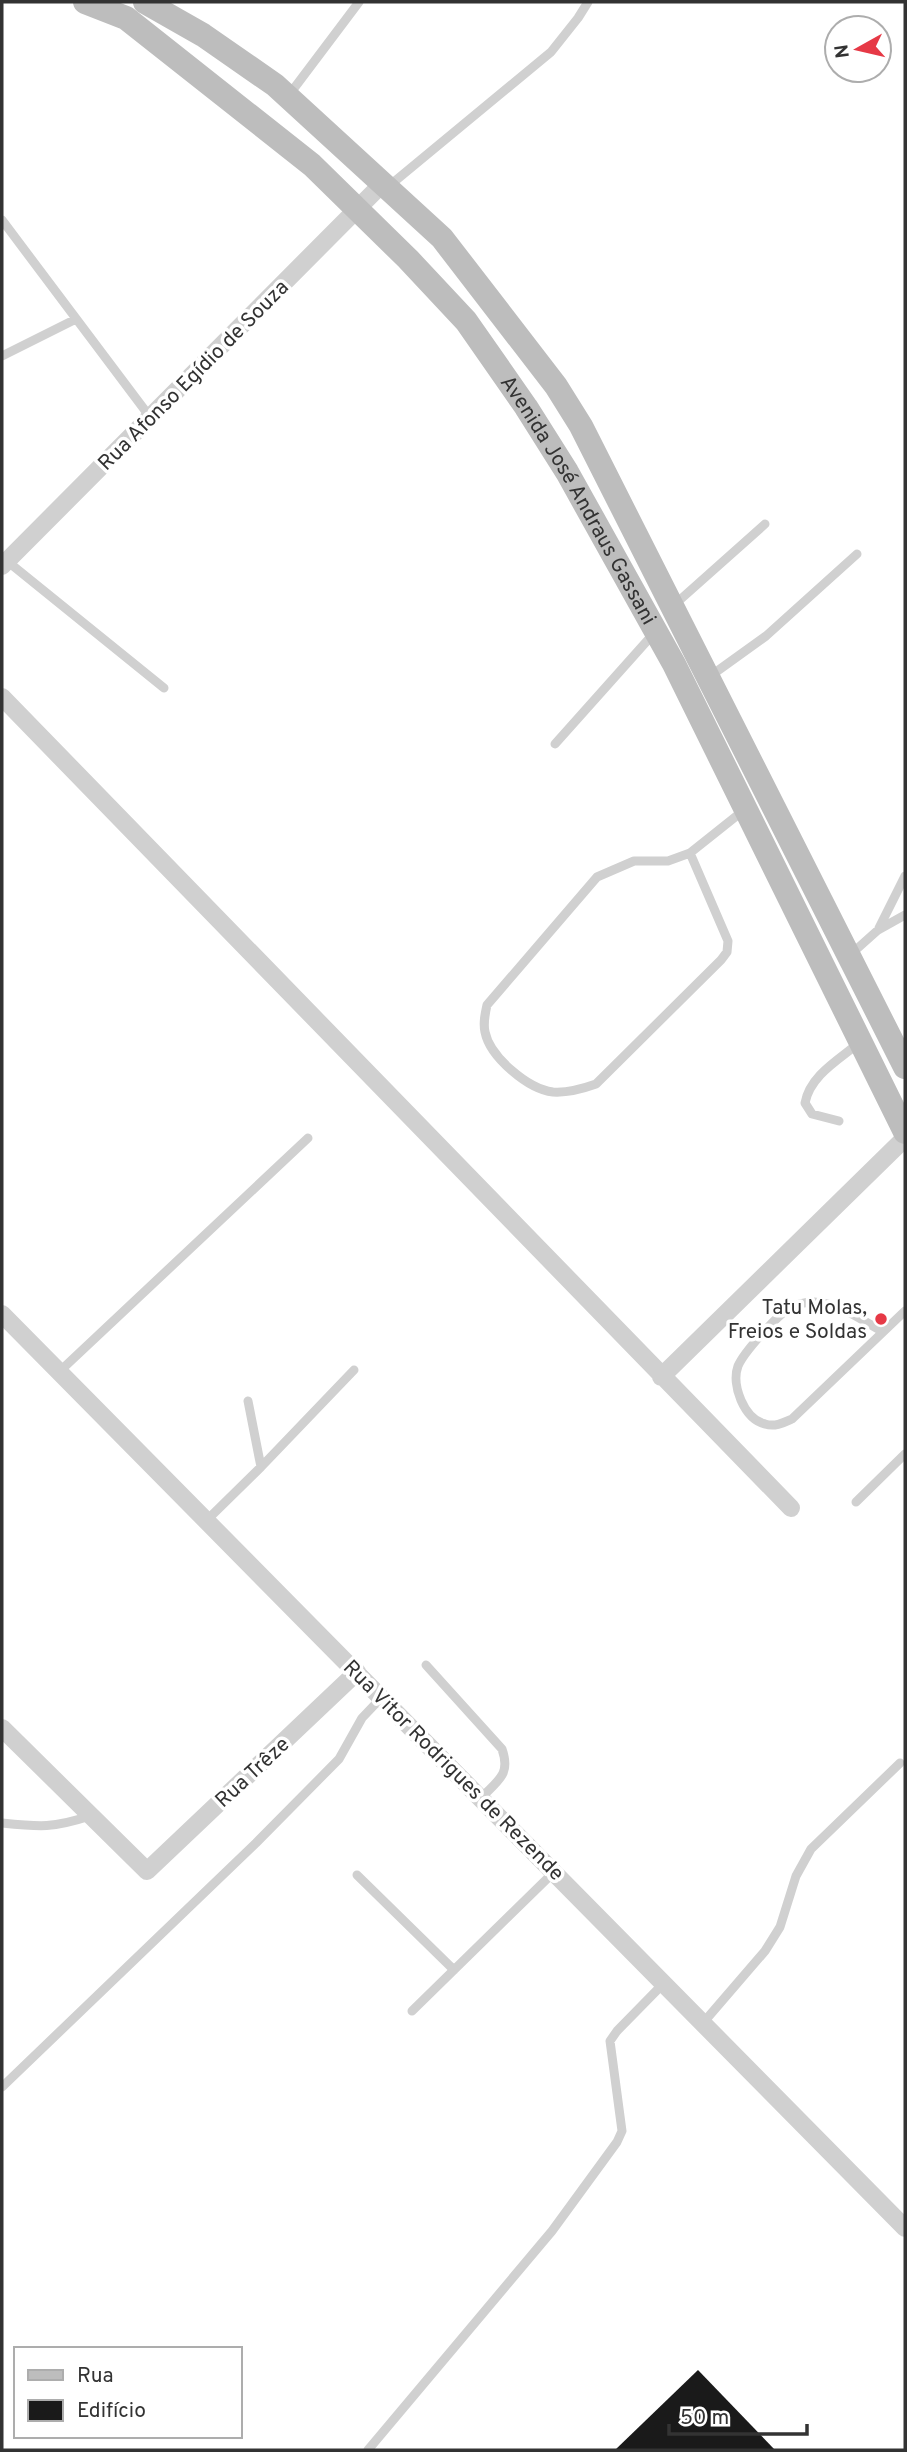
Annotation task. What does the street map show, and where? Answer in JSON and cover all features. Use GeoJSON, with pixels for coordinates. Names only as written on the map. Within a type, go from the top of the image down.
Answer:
{"type":"FeatureCollection","features":[{"type":"Feature","properties":{"kind":"main road","name":"Avenida José Andraus Gassani"},"geometry":{"type":"LineString","coordinates":[[85,2],[126,18],[312,164],[466,321],[526,407],[574,484],[656,631],[708,678],[905,1067]]}},
{"type":"Feature","properties":{"kind":"main road","name":"Avenida José Andraus Gassani"},"geometry":{"type":"LineString","coordinates":[[145,2],[203,35],[288,97],[442,238],[556,386],[581,426],[672,607],[685,659],[746,809],[905,1132]]}},
{"type":"Feature","properties":{"kind":"main road"},"geometry":{"type":"LineString","coordinates":[[526,407],[556,386]]}},
{"type":"Feature","properties":{"kind":"main road"},"geometry":{"type":"LineString","coordinates":[[816,952],[844,947]]}},
{"type":"Feature","properties":{"kind":"street","name":"Rua Afonso Egídio de Souza"},"geometry":{"type":"LineString","coordinates":[[4,563],[385,185]]}},
{"type":"Feature","properties":{"kind":"street"},"geometry":{"type":"LineString","coordinates":[[2,697],[791,1508]]}},
{"type":"Feature","properties":{"kind":"street"},"geometry":{"type":"LineString","coordinates":[[661,1377],[905,1138]]}},
{"type":"Feature","properties":{"kind":"street","name":"Rua Vitor Rodrigues de Rezende"},"geometry":{"type":"LineString","coordinates":[[2,1314],[905,2228]]}},
{"type":"Feature","properties":{"kind":"street","name":"Rua Trêze"},"geometry":{"type":"LineString","coordinates":[[90,1816],[147,1871],[358,1672]]}},
{"type":"Feature","properties":{"kind":"street"},"geometry":{"type":"LineString","coordinates":[[2,1728],[90,1816]]}},
{"type":"Feature","properties":{"kind":"lane"},"geometry":{"type":"LineString","coordinates":[[288,97],[359,2]]}},
{"type":"Feature","properties":{"kind":"lane"},"geometry":{"type":"LineString","coordinates":[[385,185],[551,52],[588,2]]}},
{"type":"Feature","properties":{"kind":"lane"},"geometry":{"type":"LineString","coordinates":[[2,220],[150,417]]}},
{"type":"Feature","properties":{"kind":"lane"},"geometry":{"type":"LineString","coordinates":[[2,356],[76,319]]}},
{"type":"Feature","properties":{"kind":"lane"},"geometry":{"type":"LineString","coordinates":[[672,607],[765,524]]}},
{"type":"Feature","properties":{"kind":"lane"},"geometry":{"type":"LineString","coordinates":[[708,678],[766,636],[857,554]]}},
{"type":"Feature","properties":{"kind":"lane"},"geometry":{"type":"LineString","coordinates":[[4,563],[164,688]]}},
{"type":"Feature","properties":{"kind":"lane"},"geometry":{"type":"LineString","coordinates":[[555,744],[656,631]]}},
{"type":"Feature","properties":{"kind":"lane"},"geometry":{"type":"LineString","coordinates":[[690,853],[728,941],[727,952],[721,960],[596,1084],[576,1091],[552,1092],[534,1086],[505,1065],[491,1049],[485,1033],[487,1005],[597,877],[634,861],[668,861],[690,853],[746,809]]}},
{"type":"Feature","properties":{"kind":"lane"},"geometry":{"type":"LineString","coordinates":[[878,930],[905,876]]}},
{"type":"Feature","properties":{"kind":"lane"},"geometry":{"type":"LineString","coordinates":[[844,947],[905,915]]}},
{"type":"Feature","properties":{"kind":"lane"},"geometry":{"type":"LineString","coordinates":[[839,1121],[812,1114],[805,1103],[807,1094],[820,1075],[861,1041]]}},
{"type":"Feature","properties":{"kind":"lane"},"geometry":{"type":"LineString","coordinates":[[59,1372],[308,1138]]}},
{"type":"Feature","properties":{"kind":"lane"},"geometry":{"type":"LineString","coordinates":[[883,1332],[845,1310],[817,1302],[802,1303],[788,1309],[746,1352],[737,1368],[737,1384],[743,1404],[751,1416],[765,1424],[778,1425],[792,1419],[905,1311]]}},
{"type":"Feature","properties":{"kind":"lane"},"geometry":{"type":"LineString","coordinates":[[207,1520],[354,1370]]}},
{"type":"Feature","properties":{"kind":"lane"},"geometry":{"type":"LineString","coordinates":[[248,1401],[261,1467]]}},
{"type":"Feature","properties":{"kind":"lane"},"geometry":{"type":"LineString","coordinates":[[856,1502],[905,1454]]}},
{"type":"Feature","properties":{"kind":"lane"},"geometry":{"type":"LineString","coordinates":[[426,1665],[502,1749],[506,1768],[504,1774],[481,1798]]}},
{"type":"Feature","properties":{"kind":"lane"},"geometry":{"type":"LineString","coordinates":[[2,2087],[256,1843],[339,1759],[362,1718],[382,1697]]}},
{"type":"Feature","properties":{"kind":"lane"},"geometry":{"type":"LineString","coordinates":[[703,2022],[765,1951],[780,1927],[796,1876],[811,1849],[900,1763]]}},
{"type":"Feature","properties":{"kind":"lane"},"geometry":{"type":"LineString","coordinates":[[2,1823],[46,1827],[90,1816]]}},
{"type":"Feature","properties":{"kind":"lane"},"geometry":{"type":"LineString","coordinates":[[412,2011],[554,1872]]}},
{"type":"Feature","properties":{"kind":"lane"},"geometry":{"type":"LineString","coordinates":[[357,1875],[454,1970]]}},
{"type":"Feature","properties":{"kind":"lane"},"geometry":{"type":"LineString","coordinates":[[368,2450],[552,2231],[617,2143],[622,2131],[610,2041],[664,1983]]}},
{"type":"Feature","properties":{"kind":"building"},"geometry":{"type":"Polygon","coordinates":[[[698,2370],[775,2450],[615,2450],[698,2370]]]}},
{"type":"Feature","properties":{"kind":"place","name":"Tatu Molas, Freios e Soldas"},"geometry":{"type":"Point","coordinates":[881,1319]}}]}
